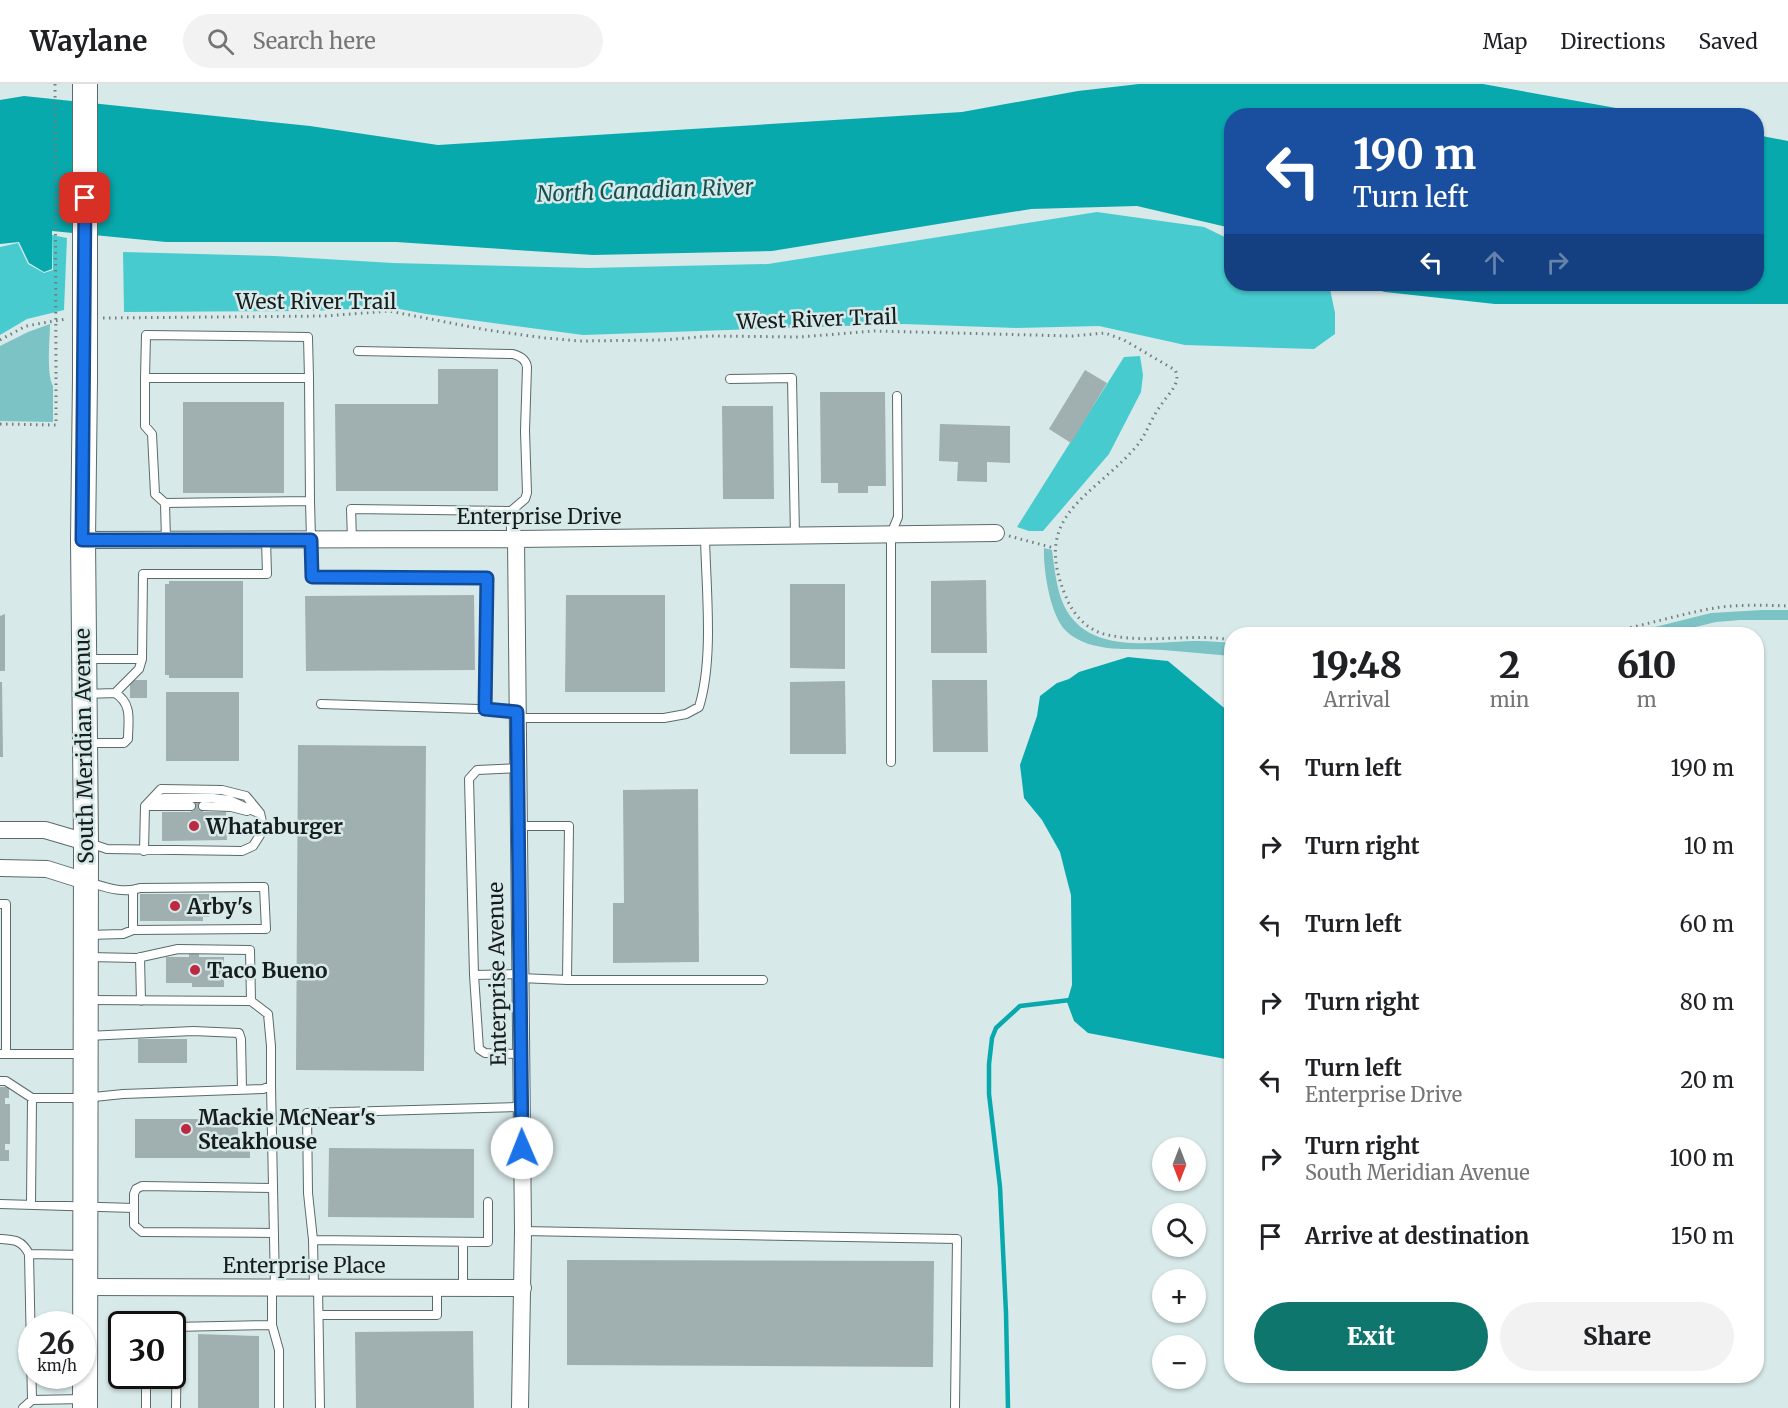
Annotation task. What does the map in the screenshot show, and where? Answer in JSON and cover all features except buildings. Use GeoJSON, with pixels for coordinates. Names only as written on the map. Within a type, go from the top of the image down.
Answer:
{"type":"FeatureCollection","features":[{"type":"Feature","properties":{"kind":"main road","name":"South Meridian Avenue"},"geometry":{"type":"LineString","coordinates":[[85,84],[85,379],[82,540],[86,842],[85,1404]]}},
{"type":"Feature","properties":{"kind":"street","name":"Enterprise Drive"},"geometry":{"type":"LineString","coordinates":[[82,540],[514,539],[996,533]]}},
{"type":"Feature","properties":{"kind":"street","name":"Enterprise Avenue"},"geometry":{"type":"LineString","coordinates":[[514,539],[523,1231],[520,1408]]}},
{"type":"Feature","properties":{"kind":"street"},"geometry":{"type":"LineString","coordinates":[[0,830],[45,830],[86,842]]}},
{"type":"Feature","properties":{"kind":"street"},"geometry":{"type":"LineString","coordinates":[[0,868],[47,868],[85,881]]}},
{"type":"Feature","properties":{"kind":"street","name":"Enterprise Place"},"geometry":{"type":"LineString","coordinates":[[85,1287],[523,1288]]}},
{"type":"Feature","properties":{"kind":"lane"},"geometry":{"type":"LineString","coordinates":[[310,501],[165,502],[155,494],[152,434],[145,426],[146,335],[308,337],[312,577],[487,578],[485,709]]}},
{"type":"Feature","properties":{"kind":"lane"},"geometry":{"type":"LineString","coordinates":[[352,539],[351,509],[511,511],[525,499],[527,493],[526,362],[520,356],[358,351]]}},
{"type":"Feature","properties":{"kind":"lane"},"geometry":{"type":"LineString","coordinates":[[145,378],[309,378]]}},
{"type":"Feature","properties":{"kind":"lane"},"geometry":{"type":"LineString","coordinates":[[730,379],[792,378],[795,536]]}},
{"type":"Feature","properties":{"kind":"lane"},"geometry":{"type":"LineString","coordinates":[[891,762],[891,534],[898,517],[897,396]]}},
{"type":"Feature","properties":{"kind":"lane"},"geometry":{"type":"LineString","coordinates":[[165,502],[166,540]]}},
{"type":"Feature","properties":{"kind":"lane"},"geometry":{"type":"LineString","coordinates":[[511,511],[514,539]]}},
{"type":"Feature","properties":{"kind":"lane"},"geometry":{"type":"LineString","coordinates":[[321,704],[485,709],[517,715],[664,718],[686,714],[699,707],[705,688],[707,635],[705,537]]}},
{"type":"Feature","properties":{"kind":"lane"},"geometry":{"type":"LineString","coordinates":[[116,693],[139,669],[142,659],[143,574],[267,574],[266,540]]}},
{"type":"Feature","properties":{"kind":"lane"},"geometry":{"type":"LineString","coordinates":[[83,659],[142,659]]}},
{"type":"Feature","properties":{"kind":"lane"},"geometry":{"type":"LineString","coordinates":[[84,694],[116,693],[128,705],[128,739],[123,743],[84,743]]}},
{"type":"Feature","properties":{"kind":"lane"},"geometry":{"type":"LineString","coordinates":[[518,768],[477,770],[469,779],[474,975],[479,1049],[485,1053],[521,1054]]}},
{"type":"Feature","properties":{"kind":"lane"},"geometry":{"type":"LineString","coordinates":[[86,842],[107,849],[144,851],[242,851],[253,846],[260,835],[263,826],[260,813],[246,796],[222,790],[161,789],[145,806],[144,851]]}},
{"type":"Feature","properties":{"kind":"lane"},"geometry":{"type":"LineString","coordinates":[[145,806],[191,806]]}},
{"type":"Feature","properties":{"kind":"lane"},"geometry":{"type":"LineString","coordinates":[[204,806],[231,807],[260,813]]}},
{"type":"Feature","properties":{"kind":"lane"},"geometry":{"type":"LineString","coordinates":[[518,826],[569,826],[567,980]]}},
{"type":"Feature","properties":{"kind":"lane"},"geometry":{"type":"LineString","coordinates":[[85,881],[108,888],[133,890],[140,888],[264,887],[266,929],[133,930],[85,946]]}},
{"type":"Feature","properties":{"kind":"lane"},"geometry":{"type":"LineString","coordinates":[[133,890],[133,930]]}},
{"type":"Feature","properties":{"kind":"lane"},"geometry":{"type":"LineString","coordinates":[[0,904],[6,904],[3,1054],[193,1031],[239,1033],[242,1089]]}},
{"type":"Feature","properties":{"kind":"lane"},"geometry":{"type":"LineString","coordinates":[[85,946],[140,957],[178,949],[250,950],[251,1000]]}},
{"type":"Feature","properties":{"kind":"lane"},"geometry":{"type":"LineString","coordinates":[[140,957],[141,1001]]}},
{"type":"Feature","properties":{"kind":"lane"},"geometry":{"type":"LineString","coordinates":[[474,975],[567,980],[763,980]]}},
{"type":"Feature","properties":{"kind":"lane"},"geometry":{"type":"LineString","coordinates":[[84,999],[251,1000],[268,1014],[271,1046],[274,1233],[272,1325],[279,1350],[279,1408]]}},
{"type":"Feature","properties":{"kind":"lane"},"geometry":{"type":"LineString","coordinates":[[0,1081],[6,1081],[32,1098],[84,1098],[123,1094],[263,1089],[272,1086]]}},
{"type":"Feature","properties":{"kind":"lane"},"geometry":{"type":"LineString","coordinates":[[31,1204],[32,1098]]}},
{"type":"Feature","properties":{"kind":"lane"},"geometry":{"type":"LineString","coordinates":[[320,1408],[319,1315],[308,1193],[307,1113],[521,1107]]}},
{"type":"Feature","properties":{"kind":"lane"},"geometry":{"type":"LineString","coordinates":[[273,1188],[142,1186],[136,1189],[134,1194],[134,1226],[142,1232],[274,1233]]}},
{"type":"Feature","properties":{"kind":"lane"},"geometry":{"type":"LineString","coordinates":[[313,1240],[488,1242],[488,1202]]}},
{"type":"Feature","properties":{"kind":"lane"},"geometry":{"type":"LineString","coordinates":[[0,1204],[134,1208]]}},
{"type":"Feature","properties":{"kind":"lane"},"geometry":{"type":"LineString","coordinates":[[523,1231],[957,1239],[955,1408]]}},
{"type":"Feature","properties":{"kind":"lane"},"geometry":{"type":"LineString","coordinates":[[0,1239],[21,1242],[29,1254],[32,1400]]}},
{"type":"Feature","properties":{"kind":"lane"},"geometry":{"type":"LineString","coordinates":[[463,1242],[463,1288]]}},
{"type":"Feature","properties":{"kind":"lane"},"geometry":{"type":"LineString","coordinates":[[29,1254],[85,1255]]}},
{"type":"Feature","properties":{"kind":"lane"},"geometry":{"type":"LineString","coordinates":[[319,1315],[437,1315],[437,1288]]}},
{"type":"Feature","properties":{"kind":"lane"},"geometry":{"type":"LineString","coordinates":[[186,1327],[272,1325]]}},
{"type":"Feature","properties":{"kind":"lane"},"geometry":{"type":"LineString","coordinates":[[146,1389],[146,1408]]}},
{"type":"Feature","properties":{"kind":"lane"},"geometry":{"type":"LineString","coordinates":[[176,1389],[176,1408]]}},
{"type":"Feature","properties":{"kind":"lane"},"geometry":{"type":"LineString","coordinates":[[23,1408],[32,1400],[85,1404]]}},
{"type":"Feature","properties":{"kind":"path"},"geometry":{"type":"LineString","coordinates":[[0,424],[56,425],[55,84]]}},
{"type":"Feature","properties":{"kind":"path","name":"West River Trail"},"geometry":{"type":"LineString","coordinates":[[99,318],[325,316],[389,311],[487,330],[580,341],[663,340],[711,336],[800,337],[874,331],[1038,335],[1105,333],[1124,340],[1171,367],[1175,370],[1178,381],[1159,407],[1138,446],[1070,509],[1059,529],[1054,548]]}},
{"type":"Feature","properties":{"kind":"path"},"geometry":{"type":"LineString","coordinates":[[0,339],[26,326],[68,319]]}},
{"type":"Feature","properties":{"kind":"path"},"geometry":{"type":"LineString","coordinates":[[996,533],[1054,548],[1062,588],[1071,609],[1093,630],[1108,635],[1148,639],[1224,638]]}},
{"type":"Feature","properties":{"kind":"path"},"geometry":{"type":"LineString","coordinates":[[1639,627],[1712,608],[1788,606]]}},
{"type":"Feature","properties":{"kind":"shaded area"},"geometry":{"type":"Polygon","coordinates":[[[1097,212],[1204,227],[1224,237],[1224,291],[1330,291],[1335,313],[1335,334],[1314,349],[1185,345],[1099,326],[1016,328],[903,324],[583,335],[389,307],[312,311],[124,312],[123,252],[588,268],[768,264],[1097,212]]]}},
{"type":"Feature","properties":{"kind":"shaded area"},"geometry":{"type":"Polygon","coordinates":[[[52,235],[67,238],[64,310],[27,319],[0,335],[0,247],[18,243],[28,264],[44,273],[53,270],[52,235]]]}},
{"type":"Feature","properties":{"kind":"shaded area"},"geometry":{"type":"Polygon","coordinates":[[[50,324],[49,365],[53,386],[53,422],[0,421],[0,346],[50,324]]]}},
{"type":"Feature","properties":{"kind":"shaded area"},"geometry":{"type":"Polygon","coordinates":[[[1140,356],[1143,375],[1141,392],[1109,454],[1043,531],[1029,531],[1017,527],[1124,357],[1140,356]]]}},
{"type":"Feature","properties":{"kind":"shaded area"},"geometry":{"type":"Polygon","coordinates":[[[1044,548],[1052,550],[1057,585],[1066,610],[1083,629],[1097,636],[1130,643],[1224,643],[1224,655],[1099,647],[1076,638],[1060,624],[1052,603],[1045,568],[1044,548]]]}},
{"type":"Feature","properties":{"kind":"shaded area"},"geometry":{"type":"Polygon","coordinates":[[[1788,610],[1788,620],[1740,620],[1695,627],[1655,627],[1711,613],[1788,610]]]}},
{"type":"Feature","properties":{"kind":"water","name":"North Canadian River"},"geometry":{"type":"Polygon","coordinates":[[[1139,84],[1483,84],[1616,108],[1224,108],[1224,226],[1137,206],[1031,209],[772,251],[593,255],[396,242],[166,242],[52,231],[52,269],[44,272],[29,263],[19,242],[0,244],[0,100],[24,96],[310,126],[438,145],[962,112],[1078,91],[1139,84]]]}},
{"type":"Feature","properties":{"kind":"water"},"geometry":{"type":"Polygon","coordinates":[[[1764,136],[1788,141],[1788,304],[1495,304],[1382,291],[1764,291],[1764,136]]]}},
{"type":"Feature","properties":{"kind":"water"},"geometry":{"type":"Polygon","coordinates":[[[1128,657],[1168,661],[1224,708],[1224,1059],[1088,1033],[1074,1021],[1067,1002],[1072,985],[1071,895],[1060,852],[1042,820],[1024,798],[1020,765],[1037,716],[1040,696],[1057,683],[1079,672],[1128,657]]]}},
{"type":"Feature","properties":{"kind":"waterway"},"geometry":{"type":"LineString","coordinates":[[1008,1408],[1000,1187],[989,1094],[992,1038],[996,1028],[1020,1006],[1070,1000]]}},
{"type":"Feature","properties":{"kind":"place","name":"Whataburger"},"geometry":{"type":"Point","coordinates":[194,826]}},
{"type":"Feature","properties":{"kind":"place","name":"Arby's"},"geometry":{"type":"Point","coordinates":[175,906]}},
{"type":"Feature","properties":{"kind":"place","name":"Taco Bueno"},"geometry":{"type":"Point","coordinates":[195,970]}},
{"type":"Feature","properties":{"kind":"place","name":"Mackie McNear's Steakhouse"},"geometry":{"type":"Point","coordinates":[186,1129]}},
{"type":"Feature","properties":{"kind":"route"},"geometry":{"type":"LineString","coordinates":[[85,198],[82,540],[311,540],[312,577],[487,578],[485,709],[517,712],[522,1148]]}}]}
